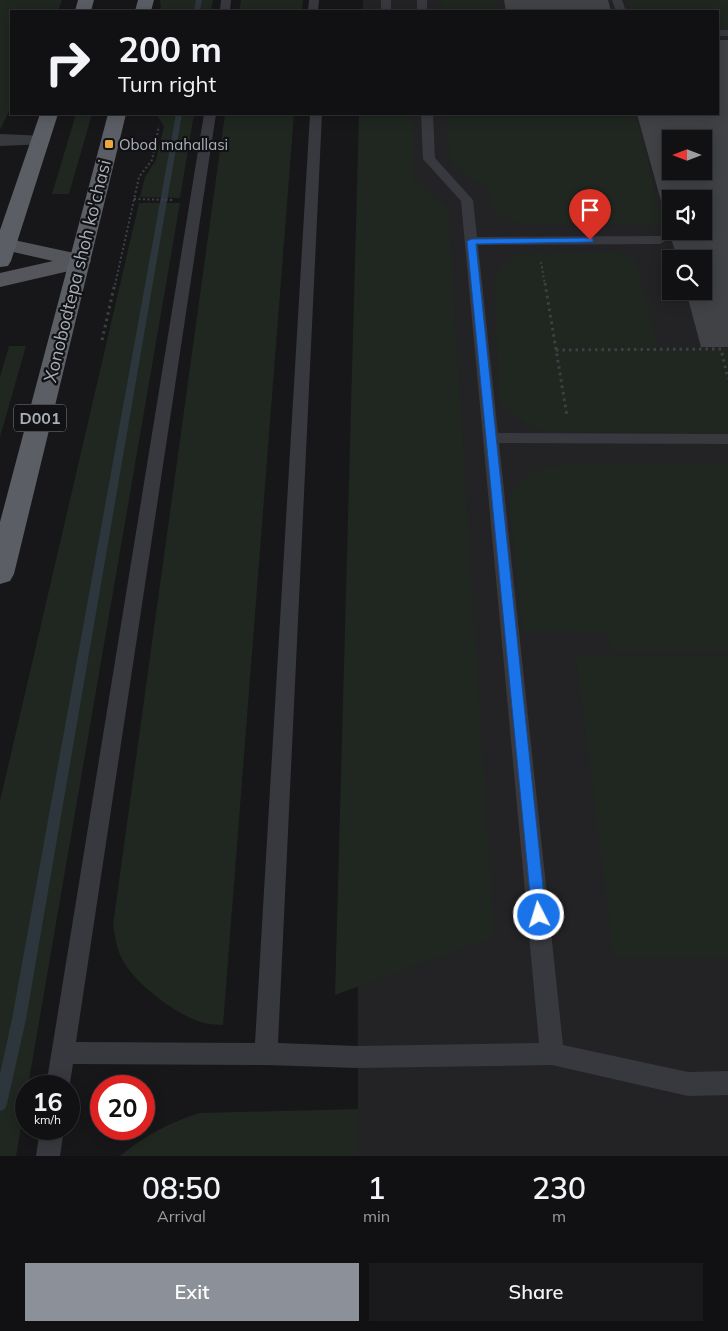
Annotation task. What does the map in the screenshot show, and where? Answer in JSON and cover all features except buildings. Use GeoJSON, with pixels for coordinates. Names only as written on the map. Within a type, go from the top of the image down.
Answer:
{"type":"FeatureCollection","features":[{"type":"Feature","properties":{"kind":"highway"},"geometry":{"type":"LineString","coordinates":[[2,249],[49,115]]}},
{"type":"Feature","properties":{"kind":"highway","name":"Xonobodtepa shoh ko'chasi"},"geometry":{"type":"LineString","coordinates":[[0,574],[117,115]]}},
{"type":"Feature","properties":{"kind":"main road"},"geometry":{"type":"LineString","coordinates":[[2,249],[80,261]]}},
{"type":"Feature","properties":{"kind":"main road"},"geometry":{"type":"LineString","coordinates":[[0,280],[80,261]]}},
{"type":"Feature","properties":{"kind":"street"},"geometry":{"type":"LineString","coordinates":[[0,140],[40,140]]}},
{"type":"Feature","properties":{"kind":"lane"},"geometry":{"type":"LineString","coordinates":[[60,1075],[210,115]]}},
{"type":"Feature","properties":{"kind":"lane"},"geometry":{"type":"LineString","coordinates":[[266,1054],[316,115]]}},
{"type":"Feature","properties":{"kind":"lane"},"geometry":{"type":"LineString","coordinates":[[427,115],[429,159],[467,200],[552,1054]]}},
{"type":"Feature","properties":{"kind":"lane"},"geometry":{"type":"LineString","coordinates":[[472,241],[660,240]]}},
{"type":"Feature","properties":{"kind":"lane"},"geometry":{"type":"LineString","coordinates":[[492,438],[728,439]]}},
{"type":"Feature","properties":{"kind":"lane"},"geometry":{"type":"LineString","coordinates":[[63,1053],[266,1054],[357,1057],[552,1054],[688,1084],[728,1083]]}},
{"type":"Feature","properties":{"kind":"lane"},"geometry":{"type":"LineString","coordinates":[[48,1156],[50,1140]]}},
{"type":"Feature","properties":{"kind":"path"},"geometry":{"type":"LineString","coordinates":[[102,340],[139,177],[152,160],[159,126]]}},
{"type":"Feature","properties":{"kind":"path"},"geometry":{"type":"LineString","coordinates":[[134,199],[176,200]]}},
{"type":"Feature","properties":{"kind":"path"},"geometry":{"type":"LineString","coordinates":[[537,241],[571,438]]}},
{"type":"Feature","properties":{"kind":"path"},"geometry":{"type":"LineString","coordinates":[[556,350],[721,349],[728,379]]}},
{"type":"Feature","properties":{"kind":"shaded area"},"geometry":{"type":"Polygon","coordinates":[[[0,0],[62,0],[58,10],[10,10],[10,109],[0,130],[0,0]]]}},
{"type":"Feature","properties":{"kind":"shaded area"},"geometry":{"type":"Polygon","coordinates":[[[160,0],[213,0],[211,10],[161,10],[160,0]]]}},
{"type":"Feature","properties":{"kind":"shaded area"},"geometry":{"type":"Polygon","coordinates":[[[241,0],[303,0],[302,10],[239,10],[241,0]]]}},
{"type":"Feature","properties":{"kind":"shaded area"},"geometry":{"type":"Polygon","coordinates":[[[363,0],[728,0],[728,1156],[358,1156],[357,344],[361,115],[719,115],[719,10],[363,10],[363,0]]]}},
{"type":"Feature","properties":{"kind":"shaded area"},"geometry":{"type":"Polygon","coordinates":[[[441,0],[495,0],[496,10],[442,10],[441,0]]]}},
{"type":"Feature","properties":{"kind":"shaded area"},"geometry":{"type":"Polygon","coordinates":[[[628,0],[728,0],[728,28],[719,28],[719,10],[631,10],[628,0]]]}},
{"type":"Feature","properties":{"kind":"shaded area"},"geometry":{"type":"Polygon","coordinates":[[[76,115],[92,115],[69,194],[52,194],[76,115]]]}},
{"type":"Feature","properties":{"kind":"shaded area"},"geometry":{"type":"Polygon","coordinates":[[[157,115],[194,115],[180,198],[140,197],[145,177],[156,160],[164,126],[157,115]]]}},
{"type":"Feature","properties":{"kind":"shaded area"},"geometry":{"type":"Polygon","coordinates":[[[225,115],[294,115],[223,1025],[204,1023],[193,1019],[169,1006],[146,988],[122,959],[117,946],[113,925],[225,115]]]}},
{"type":"Feature","properties":{"kind":"shaded area"},"geometry":{"type":"Polygon","coordinates":[[[359,115],[412,115],[413,178],[448,207],[494,937],[335,995],[359,115]]]}},
{"type":"Feature","properties":{"kind":"shaded area"},"geometry":{"type":"Polygon","coordinates":[[[446,115],[636,115],[662,225],[521,224],[491,212],[490,191],[450,163],[446,115]]]}},
{"type":"Feature","properties":{"kind":"shaded area"},"geometry":{"type":"Polygon","coordinates":[[[139,203],[180,203],[30,1075],[15,1075],[15,1140],[19,1140],[16,1156],[0,1156],[0,801],[139,203]]]}},
{"type":"Feature","properties":{"kind":"shaded area"},"geometry":{"type":"Polygon","coordinates":[[[615,252],[635,259],[658,348],[728,349],[728,433],[538,431],[500,404],[494,274],[517,254],[615,252]]]}},
{"type":"Feature","properties":{"kind":"shaded area"},"geometry":{"type":"Polygon","coordinates":[[[9,346],[26,346],[0,437],[0,377],[9,346]]]}},
{"type":"Feature","properties":{"kind":"shaded area"},"geometry":{"type":"Polygon","coordinates":[[[559,465],[728,465],[728,650],[611,650],[608,632],[522,631],[509,501],[512,493],[522,480],[542,469],[559,465]]]}},
{"type":"Feature","properties":{"kind":"shaded area"},"geometry":{"type":"Polygon","coordinates":[[[576,656],[728,657],[728,958],[614,957],[576,656]]]}},
{"type":"Feature","properties":{"kind":"shaded area"},"geometry":{"type":"Polygon","coordinates":[[[358,1109],[358,1156],[120,1156],[141,1140],[155,1140],[155,1132],[158,1130],[200,1113],[358,1109]]]}},
{"type":"Feature","properties":{"kind":"waterway"},"geometry":{"type":"LineString","coordinates":[[197,10],[199,0]]}},
{"type":"Feature","properties":{"kind":"waterway"},"geometry":{"type":"LineString","coordinates":[[0,1104],[19,1019],[179,115]]}},
{"type":"Feature","properties":{"kind":"place","name":"Obod mahallasi"},"geometry":{"type":"Point","coordinates":[109,144]}},
{"type":"Feature","properties":{"kind":"route"},"geometry":{"type":"LineString","coordinates":[[539,915],[472,241],[590,240]]}}]}
